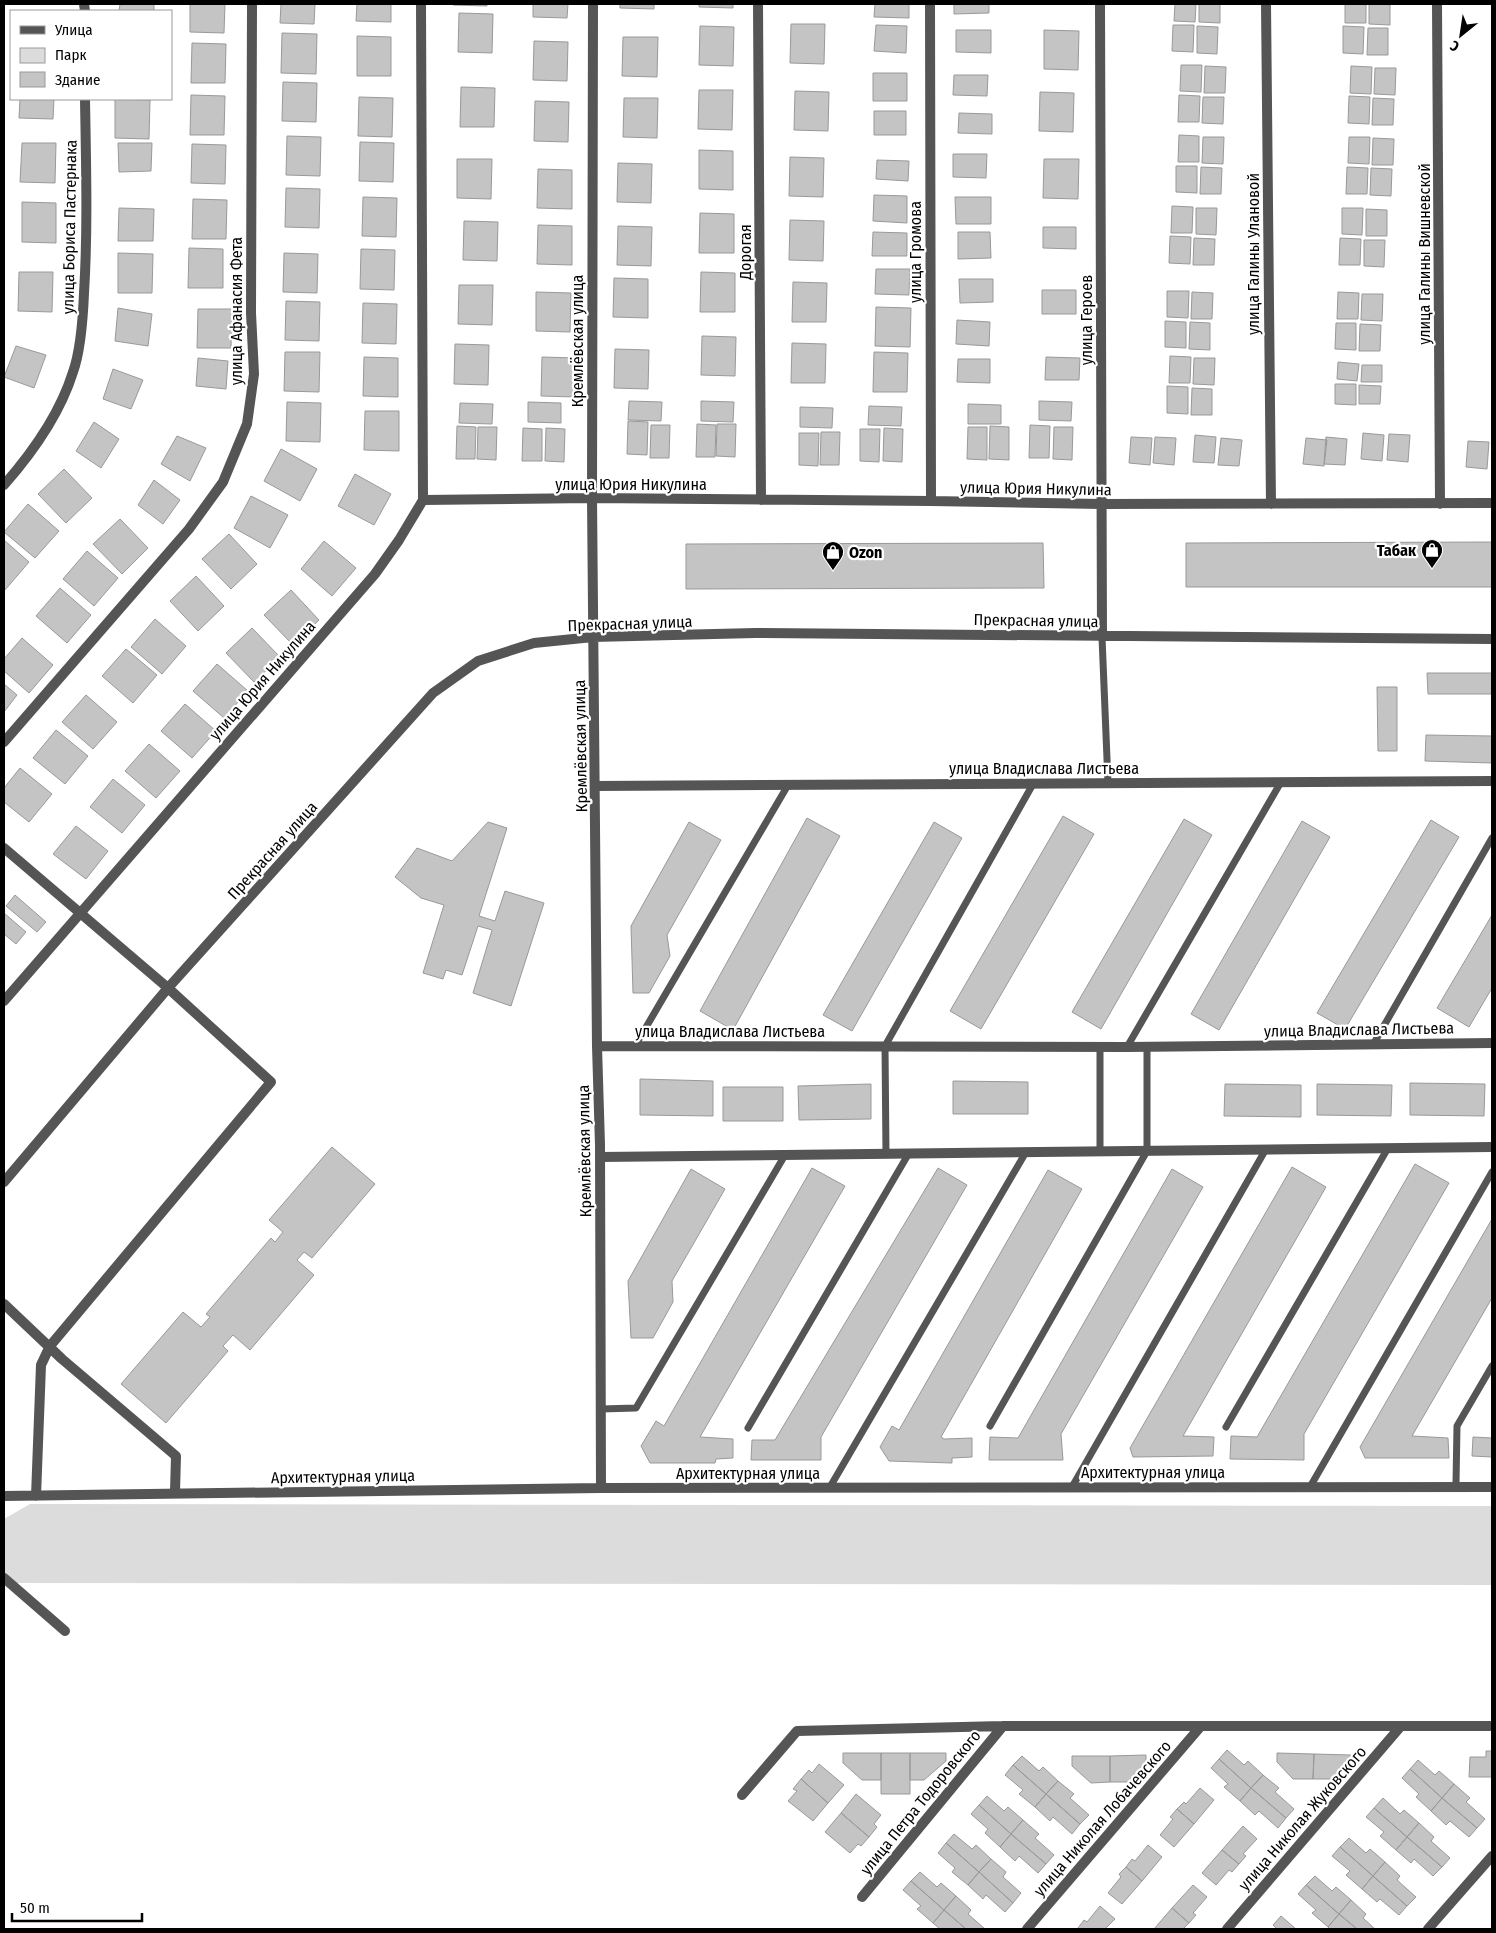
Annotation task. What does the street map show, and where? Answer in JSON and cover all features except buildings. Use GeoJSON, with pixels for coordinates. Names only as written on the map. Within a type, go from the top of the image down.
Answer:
{"type":"FeatureCollection","features":[{"type":"Feature","properties":{"kind":"street","name":"улица Афанасия Фета"},"geometry":{"type":"LineString","coordinates":[[4,742],[189,529],[223,482],[247,424],[254,374],[251,313],[252,4]]}},
{"type":"Feature","properties":{"kind":"street"},"geometry":{"type":"LineString","coordinates":[[421,4],[423,500]]}},
{"type":"Feature","properties":{"kind":"street","name":"Кремлёвская улица"},"geometry":{"type":"LineString","coordinates":[[593,4],[592,498],[597,1046],[600,1157],[601,1488]]}},
{"type":"Feature","properties":{"kind":"street","name":"Дорогая"},"geometry":{"type":"LineString","coordinates":[[758,4],[761,500]]}},
{"type":"Feature","properties":{"kind":"street","name":"улица Громова"},"geometry":{"type":"LineString","coordinates":[[930,4],[930,500]]}},
{"type":"Feature","properties":{"kind":"street","name":"улица Героев"},"geometry":{"type":"LineString","coordinates":[[1100,4],[1102,637]]}},
{"type":"Feature","properties":{"kind":"street","name":"улица Галины Улановой"},"geometry":{"type":"LineString","coordinates":[[1266,4],[1271,504]]}},
{"type":"Feature","properties":{"kind":"street","name":"улица Галины Вишневской"},"geometry":{"type":"LineString","coordinates":[[1437,4],[1440,504]]}},
{"type":"Feature","properties":{"kind":"street","name":"улица Бориса Пастернака"},"geometry":{"type":"LineString","coordinates":[[4,485],[22,464],[50,423],[74,372],[82,320],[87,257],[85,100]]}},
{"type":"Feature","properties":{"kind":"street","name":"улица Юрия Никулина"},"geometry":{"type":"LineString","coordinates":[[4,1001],[375,574],[399,540],[423,500],[592,498],[930,500],[1101,504],[1492,503]]}},
{"type":"Feature","properties":{"kind":"street","name":"Прекрасная улица"},"geometry":{"type":"LineString","coordinates":[[4,1182],[168,988],[433,693],[478,660],[534,643],[594,637],[755,633],[1492,639]]}},
{"type":"Feature","properties":{"kind":"street","name":"улица Владислава Листьева"},"geometry":{"type":"LineString","coordinates":[[595,786],[1492,781]]}},
{"type":"Feature","properties":{"kind":"street"},"geometry":{"type":"LineString","coordinates":[[4,848],[168,988],[271,1082],[50,1346],[41,1365],[36,1496]]}},
{"type":"Feature","properties":{"kind":"street","name":"улица Владислава Листьева"},"geometry":{"type":"LineString","coordinates":[[597,1046],[1127,1047],[1492,1043]]}},
{"type":"Feature","properties":{"kind":"street"},"geometry":{"type":"LineString","coordinates":[[600,1157],[1492,1147]]}},
{"type":"Feature","properties":{"kind":"street"},"geometry":{"type":"LineString","coordinates":[[4,1304],[176,1456],[175,1492]]}},
{"type":"Feature","properties":{"kind":"street","name":"Архитектурная улица"},"geometry":{"type":"LineString","coordinates":[[4,1496],[175,1492],[601,1488],[1492,1487]]}},
{"type":"Feature","properties":{"kind":"street"},"geometry":{"type":"LineString","coordinates":[[4,1578],[65,1631]]}},
{"type":"Feature","properties":{"kind":"street"},"geometry":{"type":"LineString","coordinates":[[742,1796],[797,1731],[1003,1726],[1492,1726]]}},
{"type":"Feature","properties":{"kind":"street","name":"улица Петра Тодоровского"},"geometry":{"type":"LineString","coordinates":[[862,1897],[1003,1726]]}},
{"type":"Feature","properties":{"kind":"street","name":"улица Николая Лобачевского"},"geometry":{"type":"LineString","coordinates":[[1026,1929],[1201,1726]]}},
{"type":"Feature","properties":{"kind":"street","name":"улица Николая Жуковского"},"geometry":{"type":"LineString","coordinates":[[1227,1929],[1401,1726]]}},
{"type":"Feature","properties":{"kind":"street"},"geometry":{"type":"LineString","coordinates":[[1428,1929],[1492,1856]]}},
{"type":"Feature","properties":{"kind":"lane"},"geometry":{"type":"LineString","coordinates":[[1102,637],[1108,783]]}},
{"type":"Feature","properties":{"kind":"lane"},"geometry":{"type":"LineString","coordinates":[[1127,1047],[1281,782]]}},
{"type":"Feature","properties":{"kind":"lane"},"geometry":{"type":"LineString","coordinates":[[886,1154],[885,1046],[1033,784]]}},
{"type":"Feature","properties":{"kind":"lane"},"geometry":{"type":"LineString","coordinates":[[635,1046],[788,785]]}},
{"type":"Feature","properties":{"kind":"lane"},"geometry":{"type":"LineString","coordinates":[[1374,1043],[1492,838]]}},
{"type":"Feature","properties":{"kind":"lane"},"geometry":{"type":"LineString","coordinates":[[1100,1046],[1100,1151]]}},
{"type":"Feature","properties":{"kind":"lane"},"geometry":{"type":"LineString","coordinates":[[990,1426],[1147,1150],[1147,1046]]}},
{"type":"Feature","properties":{"kind":"lane"},"geometry":{"type":"LineString","coordinates":[[1226,1427],[1388,1148]]}},
{"type":"Feature","properties":{"kind":"lane"},"geometry":{"type":"LineString","coordinates":[[1072,1487],[1266,1149]]}},
{"type":"Feature","properties":{"kind":"lane"},"geometry":{"type":"LineString","coordinates":[[830,1488],[1026,1152]]}},
{"type":"Feature","properties":{"kind":"lane"},"geometry":{"type":"LineString","coordinates":[[748,1428],[909,1153]]}},
{"type":"Feature","properties":{"kind":"lane"},"geometry":{"type":"LineString","coordinates":[[600,1409],[636,1408],[785,1155]]}},
{"type":"Feature","properties":{"kind":"lane"},"geometry":{"type":"LineString","coordinates":[[1310,1486],[1492,1172]]}},
{"type":"Feature","properties":{"kind":"lane"},"geometry":{"type":"LineString","coordinates":[[1456,1483],[1457,1426],[1492,1366]]}},
{"type":"Feature","properties":{"kind":"green space"},"geometry":{"type":"Polygon","coordinates":[[[30,1504],[1492,1506],[1492,1585],[8,1583],[4,1575],[4,1519],[30,1504]]]}},
{"type":"Feature","properties":{"kind":"place","name":"Табак"},"geometry":{"type":"Point","coordinates":[1432,569]}},
{"type":"Feature","properties":{"kind":"place","name":"Ozon"},"geometry":{"type":"Point","coordinates":[833,571]}}]}
